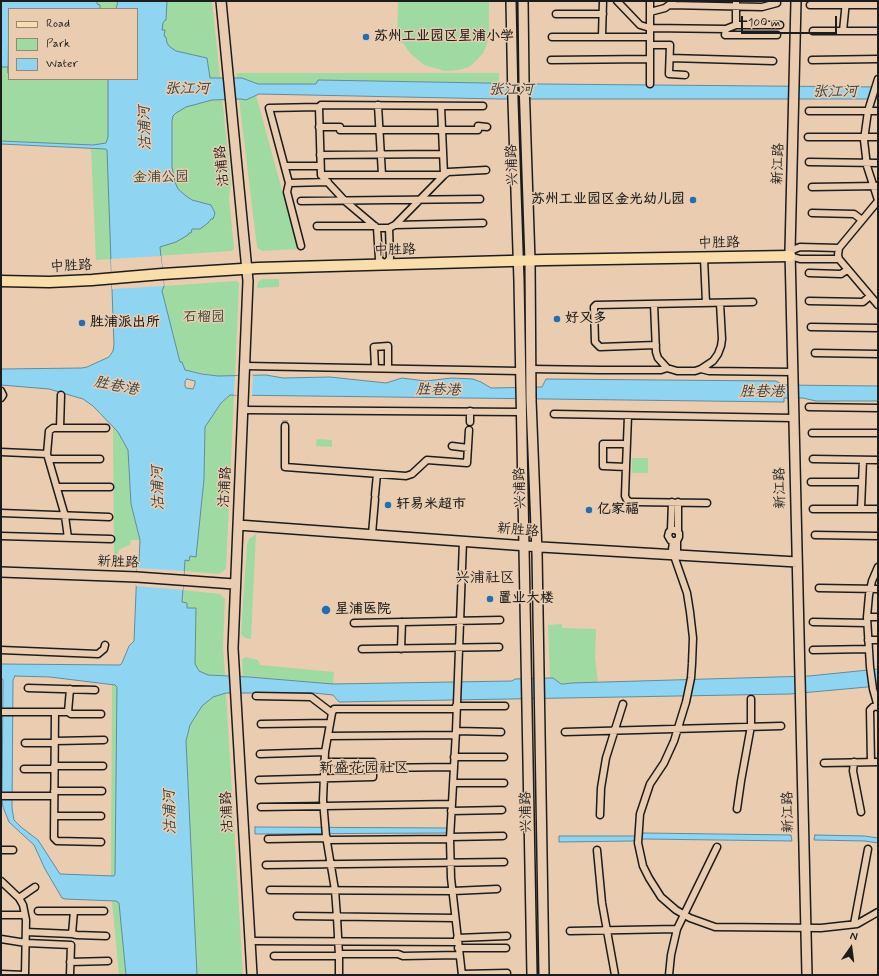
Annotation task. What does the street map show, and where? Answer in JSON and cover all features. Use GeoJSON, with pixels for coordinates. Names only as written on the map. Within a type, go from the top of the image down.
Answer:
{"type":"FeatureCollection","features":[{"type":"Feature","properties":{"kind":"main road","name":"中胜路"},"geometry":{"type":"LineString","coordinates":[[530,258],[790,254]]}},
{"type":"Feature","properties":{"kind":"main road","name":"中胜路"},"geometry":{"type":"LineString","coordinates":[[1,281],[49,282],[162,271],[385,261],[518,258],[704,258],[790,254]]}},
{"type":"Feature","properties":{"kind":"main road","name":"中胜路"},"geometry":{"type":"LineString","coordinates":[[1,274],[48,276],[112,275]]}},
{"type":"Feature","properties":{"kind":"street","name":"沽浦路"},"geometry":{"type":"LineString","coordinates":[[221,1],[247,266],[245,371],[234,584],[233,648],[252,975]]}},
{"type":"Feature","properties":{"kind":"street","name":"兴浦路"},"geometry":{"type":"LineString","coordinates":[[511,1],[518,258],[532,975]]}},
{"type":"Feature","properties":{"kind":"street","name":"兴浦路"},"geometry":{"type":"LineString","coordinates":[[523,1],[524,82],[530,258],[531,400],[537,547],[544,975]]}},
{"type":"Feature","properties":{"kind":"street"},"geometry":{"type":"LineString","coordinates":[[602,36],[603,1]]}},
{"type":"Feature","properties":{"kind":"street"},"geometry":{"type":"LineString","coordinates":[[617,1],[640,25],[650,28],[726,29],[736,24],[780,25]]}},
{"type":"Feature","properties":{"kind":"street"},"geometry":{"type":"LineString","coordinates":[[650,1],[650,84]]}},
{"type":"Feature","properties":{"kind":"street","name":"新江路"},"geometry":{"type":"LineString","coordinates":[[796,1],[790,254],[807,975]]}},
{"type":"Feature","properties":{"kind":"street"},"geometry":{"type":"LineString","coordinates":[[650,12],[657,11],[672,3],[736,4],[762,7],[776,3]]}},
{"type":"Feature","properties":{"kind":"street"},"geometry":{"type":"LineString","coordinates":[[843,31],[845,3]]}},
{"type":"Feature","properties":{"kind":"street"},"geometry":{"type":"LineString","coordinates":[[810,6],[845,3],[878,5]]}},
{"type":"Feature","properties":{"kind":"street"},"geometry":{"type":"LineString","coordinates":[[736,4],[736,24]]}},
{"type":"Feature","properties":{"kind":"street"},"geometry":{"type":"LineString","coordinates":[[556,14],[602,14]]}},
{"type":"Feature","properties":{"kind":"street"},"geometry":{"type":"LineString","coordinates":[[726,29],[725,35],[777,35]]}},
{"type":"Feature","properties":{"kind":"street"},"geometry":{"type":"LineString","coordinates":[[812,31],[878,31]]}},
{"type":"Feature","properties":{"kind":"street"},"geometry":{"type":"LineString","coordinates":[[552,37],[650,37]]}},
{"type":"Feature","properties":{"kind":"street"},"geometry":{"type":"LineString","coordinates":[[650,45],[670,45],[669,74],[685,75]]}},
{"type":"Feature","properties":{"kind":"street"},"geometry":{"type":"LineString","coordinates":[[670,58],[773,61]]}},
{"type":"Feature","properties":{"kind":"street"},"geometry":{"type":"LineString","coordinates":[[551,60],[650,59]]}},
{"type":"Feature","properties":{"kind":"street"},"geometry":{"type":"LineString","coordinates":[[812,60],[878,59]]}},
{"type":"Feature","properties":{"kind":"street"},"geometry":{"type":"LineString","coordinates":[[877,82],[868,111],[864,137],[867,162],[876,186],[878,201],[839,248],[839,259],[878,305]]}},
{"type":"Feature","properties":{"kind":"street"},"geometry":{"type":"LineString","coordinates":[[301,246],[286,192],[289,183],[269,108],[318,107],[321,105],[484,106]]}},
{"type":"Feature","properties":{"kind":"street"},"geometry":{"type":"LineString","coordinates":[[378,105],[382,175]]}},
{"type":"Feature","properties":{"kind":"street"},"geometry":{"type":"LineString","coordinates":[[442,106],[444,175]]}},
{"type":"Feature","properties":{"kind":"street"},"geometry":{"type":"LineString","coordinates":[[318,107],[321,176],[345,201],[376,227],[385,261]]}},
{"type":"Feature","properties":{"kind":"street"},"geometry":{"type":"LineString","coordinates":[[809,111],[878,111]]}},
{"type":"Feature","properties":{"kind":"street"},"geometry":{"type":"LineString","coordinates":[[319,127],[340,127],[340,130],[478,130],[478,126],[487,127]]}},
{"type":"Feature","properties":{"kind":"street"},"geometry":{"type":"LineString","coordinates":[[808,137],[878,137]]}},
{"type":"Feature","properties":{"kind":"street"},"geometry":{"type":"LineString","coordinates":[[320,155],[443,154]]}},
{"type":"Feature","properties":{"kind":"street"},"geometry":{"type":"LineString","coordinates":[[809,162],[878,163]]}},
{"type":"Feature","properties":{"kind":"street"},"geometry":{"type":"LineString","coordinates":[[285,166],[320,166]]}},
{"type":"Feature","properties":{"kind":"street"},"geometry":{"type":"LineString","coordinates":[[385,261],[392,227],[444,175],[448,172],[486,170]]}},
{"type":"Feature","properties":{"kind":"street"},"geometry":{"type":"LineString","coordinates":[[321,176],[444,175]]}},
{"type":"Feature","properties":{"kind":"street"},"geometry":{"type":"LineString","coordinates":[[289,183],[328,182]]}},
{"type":"Feature","properties":{"kind":"street"},"geometry":{"type":"LineString","coordinates":[[812,187],[876,186]]}},
{"type":"Feature","properties":{"kind":"street"},"geometry":{"type":"LineString","coordinates":[[301,201],[480,199]]}},
{"type":"Feature","properties":{"kind":"street"},"geometry":{"type":"LineString","coordinates":[[812,213],[854,214],[862,220]]}},
{"type":"Feature","properties":{"kind":"street"},"geometry":{"type":"LineString","coordinates":[[317,226],[392,227],[483,223]]}},
{"type":"Feature","properties":{"kind":"street"},"geometry":{"type":"LineString","coordinates":[[839,248],[800,247],[790,254],[800,259],[839,259]]}},
{"type":"Feature","properties":{"kind":"street"},"geometry":{"type":"LineString","coordinates":[[704,258],[706,303]]}},
{"type":"Feature","properties":{"kind":"street"},"geometry":{"type":"LineString","coordinates":[[809,273],[841,274],[847,270]]}},
{"type":"Feature","properties":{"kind":"street"},"geometry":{"type":"LineString","coordinates":[[809,301],[863,302],[870,296]]}},
{"type":"Feature","properties":{"kind":"street"},"geometry":{"type":"LineString","coordinates":[[656,345],[600,347],[595,342],[594,307],[596,305],[753,302]]}},
{"type":"Feature","properties":{"kind":"street"},"geometry":{"type":"LineString","coordinates":[[701,370],[713,361],[721,346],[720,303]]}},
{"type":"Feature","properties":{"kind":"street"},"geometry":{"type":"LineString","coordinates":[[654,304],[658,358],[667,368],[677,371],[701,370],[793,372]]}},
{"type":"Feature","properties":{"kind":"street"},"geometry":{"type":"LineString","coordinates":[[811,327],[878,328]]}},
{"type":"Feature","properties":{"kind":"street"},"geometry":{"type":"LineString","coordinates":[[375,368],[374,346],[388,346],[388,367]]}},
{"type":"Feature","properties":{"kind":"street"},"geometry":{"type":"LineString","coordinates":[[815,353],[878,354]]}},
{"type":"Feature","properties":{"kind":"street"},"geometry":{"type":"LineString","coordinates":[[245,371],[388,367],[520,371]]}},
{"type":"Feature","properties":{"kind":"street"},"geometry":{"type":"LineString","coordinates":[[531,369],[661,370],[667,368]]}},
{"type":"Feature","properties":{"kind":"street"},"geometry":{"type":"LineString","coordinates":[[1,391],[3,394],[1,398]]}},
{"type":"Feature","properties":{"kind":"street"},"geometry":{"type":"LineString","coordinates":[[60,428],[61,395]]}},
{"type":"Feature","properties":{"kind":"street"},"geometry":{"type":"LineString","coordinates":[[808,407],[878,408]]}},
{"type":"Feature","properties":{"kind":"street"},"geometry":{"type":"LineString","coordinates":[[243,410],[521,412]]}},
{"type":"Feature","properties":{"kind":"street"},"geometry":{"type":"LineString","coordinates":[[285,418],[286,411]]}},
{"type":"Feature","properties":{"kind":"street"},"geometry":{"type":"LineString","coordinates":[[470,411],[470,422]]}},
{"type":"Feature","properties":{"kind":"street"},"geometry":{"type":"LineString","coordinates":[[554,414],[793,418]]}},
{"type":"Feature","properties":{"kind":"street"},"geometry":{"type":"LineString","coordinates":[[628,416],[625,496],[627,500],[630,502],[707,503]]}},
{"type":"Feature","properties":{"kind":"street"},"geometry":{"type":"LineString","coordinates":[[285,426],[285,467],[406,476],[412,474],[427,460],[467,463],[469,430]]}},
{"type":"Feature","properties":{"kind":"street"},"geometry":{"type":"LineString","coordinates":[[68,538],[65,516],[48,456],[49,431],[53,428],[106,428]]}},
{"type":"Feature","properties":{"kind":"street"},"geometry":{"type":"LineString","coordinates":[[812,433],[878,433]]}},
{"type":"Feature","properties":{"kind":"street"},"geometry":{"type":"LineString","coordinates":[[626,467],[603,466],[603,444],[627,444]]}},
{"type":"Feature","properties":{"kind":"street"},"geometry":{"type":"LineString","coordinates":[[452,446],[468,448]]}},
{"type":"Feature","properties":{"kind":"street"},"geometry":{"type":"LineString","coordinates":[[1,452],[100,459]]}},
{"type":"Feature","properties":{"kind":"street"},"geometry":{"type":"LineString","coordinates":[[813,459],[878,460]]}},
{"type":"Feature","properties":{"kind":"street"},"geometry":{"type":"LineString","coordinates":[[861,508],[863,460]]}},
{"type":"Feature","properties":{"kind":"street"},"geometry":{"type":"LineString","coordinates":[[372,534],[377,474]]}},
{"type":"Feature","properties":{"kind":"street"},"geometry":{"type":"LineString","coordinates":[[811,482],[862,482]]}},
{"type":"Feature","properties":{"kind":"street"},"geometry":{"type":"LineString","coordinates":[[57,487],[110,487]]}},
{"type":"Feature","properties":{"kind":"street"},"geometry":{"type":"LineString","coordinates":[[674,530],[675,502]]}},
{"type":"Feature","properties":{"kind":"street"},"geometry":{"type":"LineString","coordinates":[[813,509],[878,509]]}},
{"type":"Feature","properties":{"kind":"street"},"geometry":{"type":"LineString","coordinates":[[1,513],[109,517]]}},
{"type":"Feature","properties":{"kind":"street","name":"新胜路"},"geometry":{"type":"LineString","coordinates":[[238,525],[537,547],[797,562]]}},
{"type":"Feature","properties":{"kind":"street"},"geometry":{"type":"LineString","coordinates":[[674,530],[680,535],[675,541]]}},
{"type":"Feature","properties":{"kind":"street"},"geometry":{"type":"LineString","coordinates":[[674,530],[669,532],[668,536],[669,539],[675,541]]}},
{"type":"Feature","properties":{"kind":"street"},"geometry":{"type":"LineString","coordinates":[[815,535],[878,536]]}},
{"type":"Feature","properties":{"kind":"street"},"geometry":{"type":"LineString","coordinates":[[1,536],[111,539]]}},
{"type":"Feature","properties":{"kind":"street"},"geometry":{"type":"LineString","coordinates":[[463,541],[456,733],[450,838],[452,891],[462,974],[507,973]]}},
{"type":"Feature","properties":{"kind":"street"},"geometry":{"type":"LineString","coordinates":[[675,541],[677,550],[675,555],[687,593],[691,618],[693,644],[691,678],[674,741],[664,763],[650,784],[640,814],[638,843],[643,866],[649,878],[662,897],[676,910],[690,918],[715,927],[821,928],[854,924],[878,912]]}},
{"type":"Feature","properties":{"kind":"street"},"geometry":{"type":"LineString","coordinates":[[871,762],[870,710],[873,707],[878,706],[873,688],[870,667],[867,620],[870,588],[878,567]]}},
{"type":"Feature","properties":{"kind":"street","name":"新胜路"},"geometry":{"type":"LineString","coordinates":[[1,572],[234,584]]}},
{"type":"Feature","properties":{"kind":"street"},"geometry":{"type":"LineString","coordinates":[[819,588],[878,588]]}},
{"type":"Feature","properties":{"kind":"street"},"geometry":{"type":"LineString","coordinates":[[813,622],[867,620],[878,617]]}},
{"type":"Feature","properties":{"kind":"street"},"geometry":{"type":"LineString","coordinates":[[354,623],[500,620]]}},
{"type":"Feature","properties":{"kind":"street"},"geometry":{"type":"LineString","coordinates":[[402,622],[402,649]]}},
{"type":"Feature","properties":{"kind":"street"},"geometry":{"type":"LineString","coordinates":[[868,640],[878,640]]}},
{"type":"Feature","properties":{"kind":"street"},"geometry":{"type":"LineString","coordinates":[[1,650],[98,654],[104,650],[105,644]]}},
{"type":"Feature","properties":{"kind":"street"},"geometry":{"type":"LineString","coordinates":[[362,649],[499,647]]}},
{"type":"Feature","properties":{"kind":"street"},"geometry":{"type":"LineString","coordinates":[[812,650],[868,648]]}},
{"type":"Feature","properties":{"kind":"street"},"geometry":{"type":"LineString","coordinates":[[28,688],[95,690]]}},
{"type":"Feature","properties":{"kind":"street"},"geometry":{"type":"LineString","coordinates":[[68,712],[70,689]]}},
{"type":"Feature","properties":{"kind":"street"},"geometry":{"type":"LineString","coordinates":[[256,696],[311,697],[332,713]]}},
{"type":"Feature","properties":{"kind":"street"},"geometry":{"type":"LineString","coordinates":[[737,809],[740,781],[751,726],[751,699]]}},
{"type":"Feature","properties":{"kind":"street"},"geometry":{"type":"LineString","coordinates":[[600,815],[601,788],[606,758],[623,704]]}},
{"type":"Feature","properties":{"kind":"street"},"geometry":{"type":"LineString","coordinates":[[339,975],[338,917],[326,838],[324,805],[324,762],[332,713],[334,710],[456,705],[505,706]]}},
{"type":"Feature","properties":{"kind":"street"},"geometry":{"type":"LineString","coordinates":[[1,712],[68,712],[71,714],[101,714]]}},
{"type":"Feature","properties":{"kind":"street"},"geometry":{"type":"LineString","coordinates":[[55,712],[55,840],[101,842]]}},
{"type":"Feature","properties":{"kind":"street"},"geometry":{"type":"LineString","coordinates":[[261,724],[330,723]]}},
{"type":"Feature","properties":{"kind":"street"},"geometry":{"type":"LineString","coordinates":[[565,732],[781,726]]}},
{"type":"Feature","properties":{"kind":"street"},"geometry":{"type":"LineString","coordinates":[[328,736],[501,732]]}},
{"type":"Feature","properties":{"kind":"street"},"geometry":{"type":"LineString","coordinates":[[25,743],[104,740]]}},
{"type":"Feature","properties":{"kind":"street"},"geometry":{"type":"LineString","coordinates":[[260,754],[325,752]]}},
{"type":"Feature","properties":{"kind":"street"},"geometry":{"type":"LineString","coordinates":[[454,757],[504,757]]}},
{"type":"Feature","properties":{"kind":"street"},"geometry":{"type":"LineString","coordinates":[[259,780],[373,777],[373,762],[324,762]]}},
{"type":"Feature","properties":{"kind":"street"},"geometry":{"type":"LineString","coordinates":[[854,762],[853,771],[861,812]]}},
{"type":"Feature","properties":{"kind":"street"},"geometry":{"type":"LineString","coordinates":[[824,763],[878,762]]}},
{"type":"Feature","properties":{"kind":"street"},"geometry":{"type":"LineString","coordinates":[[24,769],[103,766]]}},
{"type":"Feature","properties":{"kind":"street"},"geometry":{"type":"LineString","coordinates":[[373,768],[453,767]]}},
{"type":"Feature","properties":{"kind":"street"},"geometry":{"type":"LineString","coordinates":[[453,784],[504,783]]}},
{"type":"Feature","properties":{"kind":"street"},"geometry":{"type":"LineString","coordinates":[[1,796],[102,791]]}},
{"type":"Feature","properties":{"kind":"street"},"geometry":{"type":"LineString","coordinates":[[261,807],[324,805],[502,810]]}},
{"type":"Feature","properties":{"kind":"street"},"geometry":{"type":"LineString","coordinates":[[55,816],[101,816]]}},
{"type":"Feature","properties":{"kind":"street"},"geometry":{"type":"LineString","coordinates":[[268,839],[450,838],[503,836]]}},
{"type":"Feature","properties":{"kind":"street"},"geometry":{"type":"LineString","coordinates":[[669,975],[671,955],[677,929],[717,847]]}},
{"type":"Feature","properties":{"kind":"street"},"geometry":{"type":"LineString","coordinates":[[854,924],[868,849]]}},
{"type":"Feature","properties":{"kind":"street"},"geometry":{"type":"LineString","coordinates":[[1,850],[13,850]]}},
{"type":"Feature","properties":{"kind":"street"},"geometry":{"type":"LineString","coordinates":[[597,850],[598,875],[606,930],[615,975]]}},
{"type":"Feature","properties":{"kind":"street"},"geometry":{"type":"LineString","coordinates":[[266,865],[504,862]]}},
{"type":"Feature","properties":{"kind":"street"},"geometry":{"type":"LineString","coordinates":[[1,880],[19,898],[23,905],[26,932],[25,975],[1,974]]}},
{"type":"Feature","properties":{"kind":"street"},"geometry":{"type":"LineString","coordinates":[[19,898],[35,887]]}},
{"type":"Feature","properties":{"kind":"street"},"geometry":{"type":"LineString","coordinates":[[1,889],[10,889]]}},
{"type":"Feature","properties":{"kind":"street"},"geometry":{"type":"LineString","coordinates":[[270,890],[452,891],[497,889]]}},
{"type":"Feature","properties":{"kind":"street"},"geometry":{"type":"LineString","coordinates":[[38,911],[104,911]]}},
{"type":"Feature","properties":{"kind":"street"},"geometry":{"type":"LineString","coordinates":[[72,934],[74,911]]}},
{"type":"Feature","properties":{"kind":"street"},"geometry":{"type":"LineString","coordinates":[[1,915],[25,915]]}},
{"type":"Feature","properties":{"kind":"street"},"geometry":{"type":"LineString","coordinates":[[297,916],[455,918]]}},
{"type":"Feature","properties":{"kind":"street"},"geometry":{"type":"LineString","coordinates":[[570,931],[677,929]]}},
{"type":"Feature","properties":{"kind":"street"},"geometry":{"type":"LineString","coordinates":[[26,932],[106,936]]}},
{"type":"Feature","properties":{"kind":"street"},"geometry":{"type":"LineString","coordinates":[[458,942],[507,936]]}},
{"type":"Feature","properties":{"kind":"street"},"geometry":{"type":"LineString","coordinates":[[1,939],[26,943],[71,945],[70,975]]}},
{"type":"Feature","properties":{"kind":"street"},"geometry":{"type":"LineString","coordinates":[[250,941],[458,942],[506,948]]}},
{"type":"Feature","properties":{"kind":"street"},"geometry":{"type":"LineString","coordinates":[[274,956],[398,954],[403,956],[459,956]]}},
{"type":"Feature","properties":{"kind":"street"},"geometry":{"type":"LineString","coordinates":[[70,962],[108,961]]}},
{"type":"Feature","properties":{"kind":"green space","name":"金浦公园"},"geometry":{"type":"Polygon","coordinates":[[[1,1],[212,1],[231,183],[229,198],[233,250],[96,260],[91,148],[1,144],[1,1]]]}},
{"type":"Feature","properties":{"kind":"green space"},"geometry":{"type":"Polygon","coordinates":[[[398,1],[489,1],[489,34],[483,53],[469,67],[459,70],[445,71],[424,65],[410,53],[403,43],[397,42],[398,1]]]}},
{"type":"Feature","properties":{"kind":"green space"},"geometry":{"type":"Polygon","coordinates":[[[236,73],[499,73],[499,83],[318,80],[316,84],[258,84],[242,78],[237,78],[236,73]]]}},
{"type":"Feature","properties":{"kind":"green space"},"geometry":{"type":"Polygon","coordinates":[[[256,95],[298,249],[262,251],[257,247],[239,99],[246,100],[256,95]]]}},
{"type":"Feature","properties":{"kind":"green space"},"geometry":{"type":"Polygon","coordinates":[[[262,279],[279,279],[279,287],[257,288],[258,282],[262,279]]]}},
{"type":"Feature","properties":{"kind":"green space","name":"石榴园"},"geometry":{"type":"Polygon","coordinates":[[[237,281],[239,283],[235,376],[218,376],[185,370],[182,362],[180,362],[162,291],[164,286],[237,281]]]}},
{"type":"Feature","properties":{"kind":"green space"},"geometry":{"type":"Polygon","coordinates":[[[230,395],[234,395],[226,569],[219,574],[184,571],[185,560],[190,556],[196,557],[204,479],[205,427],[221,403],[230,395]]]}},
{"type":"Feature","properties":{"kind":"green space"},"geometry":{"type":"Polygon","coordinates":[[[113,428],[118,432],[128,450],[131,504],[140,540],[131,540],[130,545],[119,550],[117,555],[114,555],[113,428]]]}},
{"type":"Feature","properties":{"kind":"green space"},"geometry":{"type":"Polygon","coordinates":[[[317,439],[332,440],[332,447],[316,446],[317,439]]]}},
{"type":"Feature","properties":{"kind":"green space"},"geometry":{"type":"Polygon","coordinates":[[[632,458],[648,458],[648,473],[632,473],[632,458]]]}},
{"type":"Feature","properties":{"kind":"green space"},"geometry":{"type":"Polygon","coordinates":[[[256,534],[251,639],[245,638],[241,634],[247,544],[249,539],[256,534]]]}},
{"type":"Feature","properties":{"kind":"green space"},"geometry":{"type":"Polygon","coordinates":[[[183,590],[220,594],[225,599],[223,646],[225,676],[203,674],[196,668],[196,608],[186,608],[182,602],[183,590]]]}},
{"type":"Feature","properties":{"kind":"green space"},"geometry":{"type":"Polygon","coordinates":[[[562,624],[562,628],[596,629],[595,658],[598,682],[561,684],[553,678],[550,678],[548,625],[562,624]]]}},
{"type":"Feature","properties":{"kind":"green space"},"geometry":{"type":"Polygon","coordinates":[[[245,657],[258,660],[260,665],[334,672],[333,684],[243,676],[242,660],[245,657]]]}},
{"type":"Feature","properties":{"kind":"green space"},"geometry":{"type":"Polygon","coordinates":[[[112,685],[115,685],[117,689],[114,876],[111,875],[112,685]]]}},
{"type":"Feature","properties":{"kind":"green space"},"geometry":{"type":"Polygon","coordinates":[[[226,693],[243,975],[197,975],[186,741],[190,725],[202,706],[213,697],[226,693]]]}},
{"type":"Feature","properties":{"kind":"green space"},"geometry":{"type":"Polygon","coordinates":[[[112,901],[119,903],[126,975],[119,975],[112,901]]]}},
{"type":"Feature","properties":{"kind":"water"},"geometry":{"type":"Polygon","coordinates":[[[1,1],[97,1],[97,4],[100,5],[100,8],[8,8],[8,67],[1,67],[1,1]]]}},
{"type":"Feature","properties":{"kind":"water"},"geometry":{"type":"Polygon","coordinates":[[[118,1],[167,1],[166,20],[163,23],[162,30],[165,30],[164,36],[166,37],[167,43],[170,47],[176,51],[207,58],[210,78],[242,78],[258,84],[316,84],[318,80],[878,87],[878,99],[500,99],[259,94],[246,100],[212,100],[186,107],[173,116],[172,167],[178,189],[192,200],[211,205],[215,213],[213,219],[211,219],[200,229],[192,229],[191,233],[176,242],[160,247],[164,286],[162,291],[180,362],[182,362],[185,370],[202,374],[218,376],[266,375],[283,378],[330,377],[386,383],[402,378],[425,381],[452,378],[473,379],[491,388],[542,387],[546,379],[776,381],[783,385],[878,386],[878,401],[816,401],[803,398],[784,398],[784,402],[230,395],[221,403],[205,427],[204,479],[196,557],[190,556],[189,561],[185,560],[182,602],[187,603],[187,608],[196,608],[195,664],[199,671],[208,675],[333,684],[512,681],[515,679],[553,678],[561,684],[564,684],[809,676],[878,669],[878,686],[790,694],[339,702],[333,695],[314,693],[226,693],[213,697],[202,706],[190,725],[186,741],[197,975],[126,975],[119,903],[116,901],[62,898],[45,869],[34,845],[9,822],[2,800],[3,680],[1,677],[1,664],[120,665],[129,646],[134,641],[137,568],[139,562],[140,540],[131,504],[128,450],[118,432],[93,406],[83,399],[49,389],[1,385],[1,369],[87,367],[109,357],[113,351],[114,345],[107,150],[1,144],[1,141],[93,145],[106,143],[108,137],[108,80],[138,80],[138,8],[116,8],[118,1]],[[187,379],[185,381],[186,388],[193,389],[195,381],[187,379]],[[15,676],[13,680],[12,808],[14,820],[38,840],[60,874],[114,876],[117,687],[115,685],[50,677],[15,676]]]}},
{"type":"Feature","properties":{"kind":"water"},"geometry":{"type":"Polygon","coordinates":[[[255,827],[447,828],[446,833],[255,834],[255,827]]]}},
{"type":"Feature","properties":{"kind":"water"},"geometry":{"type":"Polygon","coordinates":[[[644,833],[791,835],[792,841],[644,839],[632,841],[559,842],[559,836],[634,836],[644,833]]]}},
{"type":"Feature","properties":{"kind":"water"},"geometry":{"type":"Polygon","coordinates":[[[815,835],[865,836],[878,838],[878,843],[865,841],[814,840],[815,835]]]}},
{"type":"Feature","properties":{"kind":"pier"},"geometry":{"type":"Polygon","coordinates":[[[161,256],[164,286],[112,289],[111,259],[161,256]]]}},
{"type":"Feature","properties":{"kind":"pier"},"geometry":{"type":"Polygon","coordinates":[[[253,375],[252,396],[234,395],[235,376],[253,375]]]}},
{"type":"Feature","properties":{"kind":"pier"},"geometry":{"type":"Polygon","coordinates":[[[137,568],[184,571],[183,590],[136,586],[137,568]]]}},
{"type":"Feature","properties":{"kind":"tunnel"},"geometry":{"type":"LineString","coordinates":[[285,418],[285,426]]}},
{"type":"Feature","properties":{"kind":"place","name":"苏州工业园区星浦小学"},"geometry":{"type":"Point","coordinates":[366,37]}},
{"type":"Feature","properties":{"kind":"place","name":"苏州工业园区金光幼儿园"},"geometry":{"type":"Point","coordinates":[693,200]}},
{"type":"Feature","properties":{"kind":"place","name":"好又多"},"geometry":{"type":"Point","coordinates":[557,319]}},
{"type":"Feature","properties":{"kind":"place","name":"胜浦派出所"},"geometry":{"type":"Point","coordinates":[82,323]}},
{"type":"Feature","properties":{"kind":"place","name":"轩易米超市"},"geometry":{"type":"Point","coordinates":[388,505]}},
{"type":"Feature","properties":{"kind":"place","name":"亿家福"},"geometry":{"type":"Point","coordinates":[589,510]}},
{"type":"Feature","properties":{"kind":"place","name":"置业大楼"},"geometry":{"type":"Point","coordinates":[490,599]}},
{"type":"Feature","properties":{"kind":"place","name":"星浦医院"},"geometry":{"type":"Point","coordinates":[326,610]}},
{"type":"Feature","properties":{"kind":"district","name":"兴浦社区"},"geometry":{"type":"Point","coordinates":[485,579]}},
{"type":"Feature","properties":{"kind":"district","name":"新盛花园社区"},"geometry":{"type":"Point","coordinates":[364,769]}},
{"type":"Feature","properties":{"kind":"water label","name":"张江河"},"geometry":{"type":"Point","coordinates":[187,90]}},
{"type":"Feature","properties":{"kind":"water label","name":"张江河"},"geometry":{"type":"Point","coordinates":[511,91]}},
{"type":"Feature","properties":{"kind":"water label","name":"张江河"},"geometry":{"type":"Point","coordinates":[835,93]}},
{"type":"Feature","properties":{"kind":"water label","name":"沽浦河"},"geometry":{"type":"Point","coordinates":[146,128]}},
{"type":"Feature","properties":{"kind":"water label","name":"胜巷港"},"geometry":{"type":"Point","coordinates":[116,387]}},
{"type":"Feature","properties":{"kind":"water label","name":"胜巷港"},"geometry":{"type":"Point","coordinates":[438,391]}},
{"type":"Feature","properties":{"kind":"water label","name":"胜巷港"},"geometry":{"type":"Point","coordinates":[762,393]}},
{"type":"Feature","properties":{"kind":"water label","name":"沽浦河"},"geometry":{"type":"Point","coordinates":[159,488]}},
{"type":"Feature","properties":{"kind":"water label","name":"沽浦河"},"geometry":{"type":"Point","coordinates":[171,812]}}]}
